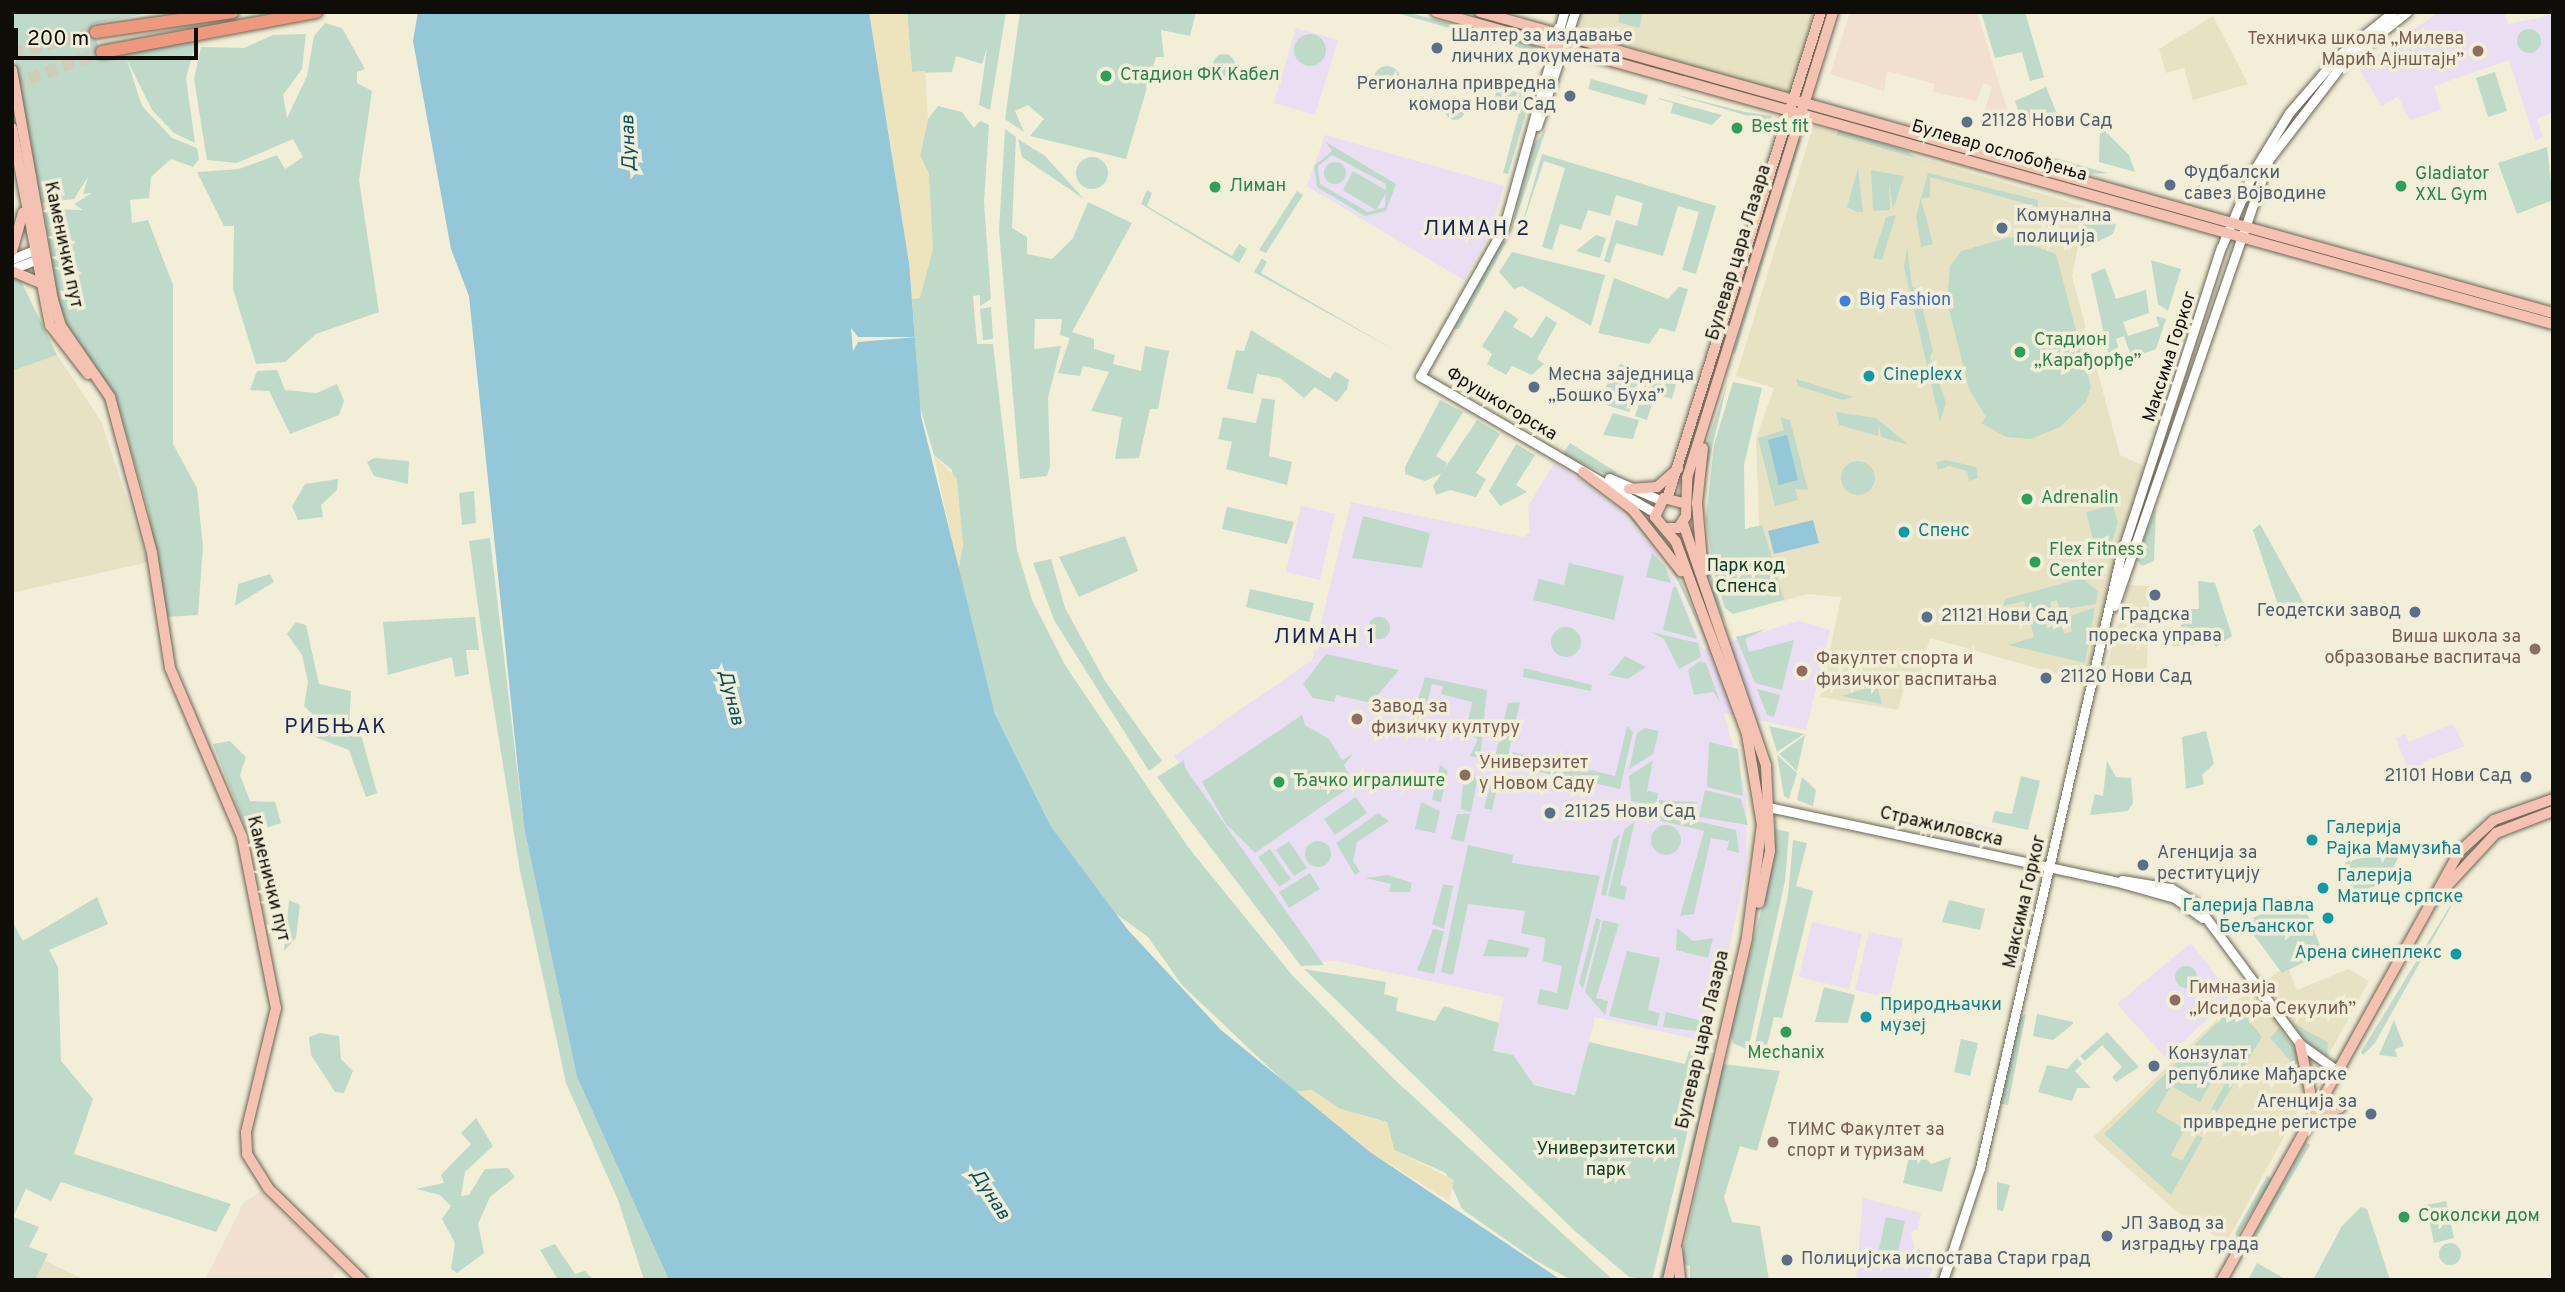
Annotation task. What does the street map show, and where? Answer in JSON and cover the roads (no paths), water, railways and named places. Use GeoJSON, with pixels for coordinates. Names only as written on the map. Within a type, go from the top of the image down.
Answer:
{"type":"FeatureCollection","features":[{"type":"Feature","properties":{"kind":"highway"},"geometry":{"type":"LineString","coordinates":[[96,32],[233,12]]}},
{"type":"Feature","properties":{"kind":"highway"},"geometry":{"type":"LineString","coordinates":[[102,51],[316,12]]}},
{"type":"Feature","properties":{"kind":"main road","name":"Булевар ослобођења"},"geometry":{"type":"LineString","coordinates":[[1436,12],[1561,41],[2235,230],[2553,324]]}},
{"type":"Feature","properties":{"kind":"main road","name":"Булевар ослобођења"},"geometry":{"type":"LineString","coordinates":[[1480,12],[1561,41]]}},
{"type":"Feature","properties":{"kind":"main road","name":"Булевар цара Лазара"},"geometry":{"type":"LineString","coordinates":[[1686,504],[1707,418],[1797,108],[1821,12]]}},
{"type":"Feature","properties":{"kind":"main road","name":"Булевар цара Лазара"},"geometry":{"type":"LineString","coordinates":[[1664,498],[1685,457],[1797,108],[1833,12]]}},
{"type":"Feature","properties":{"kind":"main road","name":"Каменички пут"},"geometry":{"type":"LineString","coordinates":[[12,70],[39,253],[40,283],[57,338],[115,412]]}},
{"type":"Feature","properties":{"kind":"main road","name":"Каменички пут"},"geometry":{"type":"LineString","coordinates":[[12,128],[24,204],[61,326],[104,383],[115,412],[152,553],[170,668],[242,837],[271,973],[275,1025],[246,1132],[247,1154],[268,1188],[362,1280]]}},
{"type":"Feature","properties":{"kind":"main road"},"geometry":{"type":"LineString","coordinates":[[12,251],[24,204]]}},
{"type":"Feature","properties":{"kind":"main road","name":"Булевар ослобођења"},"geometry":{"type":"LineString","coordinates":[[2235,230],[2553,313]]}},
{"type":"Feature","properties":{"kind":"main road"},"geometry":{"type":"LineString","coordinates":[[12,270],[40,283]]}},
{"type":"Feature","properties":{"kind":"main road"},"geometry":{"type":"LineString","coordinates":[[1703,581],[1697,503],[1707,418]]}},
{"type":"Feature","properties":{"kind":"main road"},"geometry":{"type":"LineString","coordinates":[[1629,489],[1664,484],[1685,457]]}},
{"type":"Feature","properties":{"kind":"main road"},"geometry":{"type":"LineString","coordinates":[[1583,472],[1644,521],[1691,587]]}},
{"type":"Feature","properties":{"kind":"main road"},"geometry":{"type":"LineString","coordinates":[[1664,498],[1686,504],[1684,523],[1665,528],[1655,513],[1664,498]]}},
{"type":"Feature","properties":{"kind":"main road","name":"Булевар цара Лазара"},"geometry":{"type":"LineString","coordinates":[[1668,1280],[1747,937],[1766,806],[1759,738],[1684,523]]}},
{"type":"Feature","properties":{"kind":"main road","name":"Булевар цара Лазара"},"geometry":{"type":"LineString","coordinates":[[1665,528],[1691,587],[1746,734],[1766,806]]}},
{"type":"Feature","properties":{"kind":"main road"},"geometry":{"type":"LineString","coordinates":[[2222,1280],[2440,893],[2453,861],[2477,834],[2514,810],[2553,799]]}},
{"type":"Feature","properties":{"kind":"main road"},"geometry":{"type":"LineString","coordinates":[[2440,893],[2486,841],[2553,811]]}},
{"type":"Feature","properties":{"kind":"main road"},"geometry":{"type":"LineString","coordinates":[[2300,1044],[2315,1115]]}},
{"type":"Feature","properties":{"kind":"main road"},"geometry":{"type":"LineString","coordinates":[[2315,1115],[2340,1108]]}},
{"type":"Feature","properties":{"kind":"main road","name":"Булевар цара Лазара"},"geometry":{"type":"LineString","coordinates":[[1678,1233],[1680,1280]]}},
{"type":"Feature","properties":{"kind":"street"},"geometry":{"type":"LineString","coordinates":[[1561,41],[1564,12]]}},
{"type":"Feature","properties":{"kind":"street"},"geometry":{"type":"LineString","coordinates":[[1561,41],[1575,12]]}},
{"type":"Feature","properties":{"kind":"street"},"geometry":{"type":"LineString","coordinates":[[2235,230],[2263,155],[2306,91],[2393,12]]}},
{"type":"Feature","properties":{"kind":"street"},"geometry":{"type":"LineString","coordinates":[[2235,230],[2269,159],[2295,118],[2343,63],[2407,12]]}},
{"type":"Feature","properties":{"kind":"street","name":"Фрушкогорска"},"geometry":{"type":"LineString","coordinates":[[1561,41],[1501,236],[1420,376],[1655,513]]}},
{"type":"Feature","properties":{"kind":"street","name":"Максима Горког"},"geometry":{"type":"LineString","coordinates":[[1943,1280],[1974,1190],[2129,527],[2235,230]]}},
{"type":"Feature","properties":{"kind":"street"},"geometry":{"type":"LineString","coordinates":[[12,259],[39,253]]}},
{"type":"Feature","properties":{"kind":"street"},"geometry":{"type":"LineString","coordinates":[[12,270],[39,253]]}},
{"type":"Feature","properties":{"kind":"street","name":"Фрушкогорска"},"geometry":{"type":"LineString","coordinates":[[1565,461],[1629,489],[1664,498]]}},
{"type":"Feature","properties":{"kind":"street","name":"Стражиловска"},"geometry":{"type":"LineString","coordinates":[[1766,806],[2114,881],[2175,898],[2203,918],[2300,1044],[2339,1072]]}},
{"type":"Feature","properties":{"kind":"water","name":"Дунав"},"geometry":{"type":"Polygon","coordinates":[[[418,12],[869,12],[909,263],[921,416],[995,714],[1050,825],[1128,930],[1221,1030],[1370,1152],[1561,1280],[669,1280],[577,1077],[524,827],[469,296],[451,249],[413,41],[418,12]]]}},
{"type":"Feature","properties":{"kind":"water"},"geometry":{"type":"Polygon","coordinates":[[[1787,435],[1798,480],[1779,485],[1768,440],[1787,435]]]}},
{"type":"Feature","properties":{"kind":"water"},"geometry":{"type":"Polygon","coordinates":[[[1813,520],[1819,543],[1774,554],[1768,531],[1813,520]]]}},
{"type":"Feature","properties":{"kind":"tunnel"},"geometry":{"type":"LineString","coordinates":[[12,54],[96,32]]}},
{"type":"Feature","properties":{"kind":"tunnel"},"geometry":{"type":"LineString","coordinates":[[12,85],[102,52]]}},
{"type":"Feature","properties":{"kind":"place","name":"Шалтер за издавање личних докумената"},"geometry":{"type":"Point","coordinates":[1437,48]}},
{"type":"Feature","properties":{"kind":"place","name":"Техничка школа „Милева Марић Ајнштајн”"},"geometry":{"type":"Point","coordinates":[2478,51]}},
{"type":"Feature","properties":{"kind":"place","name":"Стадион ФК Кабел"},"geometry":{"type":"Point","coordinates":[1106,76]}},
{"type":"Feature","properties":{"kind":"place","name":"Регионална привредна комора Нови Сад"},"geometry":{"type":"Point","coordinates":[1570,96]}},
{"type":"Feature","properties":{"kind":"place","name":"21128 Нови Сад"},"geometry":{"type":"Point","coordinates":[1967,122]}},
{"type":"Feature","properties":{"kind":"place","name":"Best fit"},"geometry":{"type":"Point","coordinates":[1737,128]}},
{"type":"Feature","properties":{"kind":"place","name":"Фудбалски савез Војводине"},"geometry":{"type":"Point","coordinates":[2170,185]}},
{"type":"Feature","properties":{"kind":"place","name":"Gladiator XXL Gym"},"geometry":{"type":"Point","coordinates":[2401,186]}},
{"type":"Feature","properties":{"kind":"place","name":"Лиман"},"geometry":{"type":"Point","coordinates":[1215,187]}},
{"type":"Feature","properties":{"kind":"place","name":"Комунална полиција"},"geometry":{"type":"Point","coordinates":[2002,228]}},
{"type":"Feature","properties":{"kind":"place","name":"Big Fashion"},"geometry":{"type":"Point","coordinates":[1845,301]}},
{"type":"Feature","properties":{"kind":"place","name":"Стадион „Карађорђе”"},"geometry":{"type":"Point","coordinates":[2020,352]}},
{"type":"Feature","properties":{"kind":"place","name":"Cineplexx"},"geometry":{"type":"Point","coordinates":[1869,376]}},
{"type":"Feature","properties":{"kind":"place","name":"Месна заједница „Бошко Буха”"},"geometry":{"type":"Point","coordinates":[1534,387]}},
{"type":"Feature","properties":{"kind":"place","name":"Adrenalin"},"geometry":{"type":"Point","coordinates":[2027,499]}},
{"type":"Feature","properties":{"kind":"place","name":"Спенс"},"geometry":{"type":"Point","coordinates":[1904,532]}},
{"type":"Feature","properties":{"kind":"place","name":"Flex Fitness Center"},"geometry":{"type":"Point","coordinates":[2035,562]}},
{"type":"Feature","properties":{"kind":"place","name":"Градска пореска управа"},"geometry":{"type":"Point","coordinates":[2155,595]}},
{"type":"Feature","properties":{"kind":"place","name":"Геодетски завод"},"geometry":{"type":"Point","coordinates":[2415,612]}},
{"type":"Feature","properties":{"kind":"place","name":"21121 Нови Сад"},"geometry":{"type":"Point","coordinates":[1927,617]}},
{"type":"Feature","properties":{"kind":"place","name":"Виша школа за образовање васпитача"},"geometry":{"type":"Point","coordinates":[2535,649]}},
{"type":"Feature","properties":{"kind":"place","name":"Факултет спорта и физичког васпитања"},"geometry":{"type":"Point","coordinates":[1802,671]}},
{"type":"Feature","properties":{"kind":"place","name":"21120 Нови Сад"},"geometry":{"type":"Point","coordinates":[2046,678]}},
{"type":"Feature","properties":{"kind":"place","name":"Завод за физичку културу"},"geometry":{"type":"Point","coordinates":[1357,719]}},
{"type":"Feature","properties":{"kind":"place","name":"Универзитет у Новом Саду"},"geometry":{"type":"Point","coordinates":[1465,775]}},
{"type":"Feature","properties":{"kind":"place","name":"21101 Нови Сад"},"geometry":{"type":"Point","coordinates":[2526,777]}},
{"type":"Feature","properties":{"kind":"place","name":"Ђачко игралиште"},"geometry":{"type":"Point","coordinates":[1279,782]}},
{"type":"Feature","properties":{"kind":"place","name":"21125 Нови Сад"},"geometry":{"type":"Point","coordinates":[1550,813]}},
{"type":"Feature","properties":{"kind":"place","name":"Галерија Рајка Мамузића"},"geometry":{"type":"Point","coordinates":[2312,840]}},
{"type":"Feature","properties":{"kind":"place","name":"Агенција за реституцију"},"geometry":{"type":"Point","coordinates":[2143,865]}},
{"type":"Feature","properties":{"kind":"place","name":"Галерија Матице српске"},"geometry":{"type":"Point","coordinates":[2323,888]}},
{"type":"Feature","properties":{"kind":"place","name":"Галерија Павла Бељанског"},"geometry":{"type":"Point","coordinates":[2328,918]}},
{"type":"Feature","properties":{"kind":"place","name":"Арена синеплекс"},"geometry":{"type":"Point","coordinates":[2456,954]}},
{"type":"Feature","properties":{"kind":"place","name":"Гимназија „Исидора Секулић”"},"geometry":{"type":"Point","coordinates":[2175,1000]}},
{"type":"Feature","properties":{"kind":"place","name":"Природњачки музеј"},"geometry":{"type":"Point","coordinates":[1866,1017]}},
{"type":"Feature","properties":{"kind":"place","name":"Mechanix"},"geometry":{"type":"Point","coordinates":[1786,1032]}},
{"type":"Feature","properties":{"kind":"place","name":"Конзулат републике Мађарске"},"geometry":{"type":"Point","coordinates":[2154,1066]}},
{"type":"Feature","properties":{"kind":"place","name":"Агенција за привредне регистре"},"geometry":{"type":"Point","coordinates":[2371,1114]}},
{"type":"Feature","properties":{"kind":"place","name":"ТИМС Факултет за спорт и туризам"},"geometry":{"type":"Point","coordinates":[1773,1142]}},
{"type":"Feature","properties":{"kind":"place","name":"Соколски дом"},"geometry":{"type":"Point","coordinates":[2404,1217]}},
{"type":"Feature","properties":{"kind":"place","name":"ЈП Завод за изградњу града"},"geometry":{"type":"Point","coordinates":[2107,1236]}},
{"type":"Feature","properties":{"kind":"place","name":"Полицијска испостава Стари град"},"geometry":{"type":"Point","coordinates":[1787,1260]}},
{"type":"Feature","properties":{"kind":"district","name":"ЛИМАН 2"},"geometry":{"type":"Point","coordinates":[1477,230]}},
{"type":"Feature","properties":{"kind":"district","name":"ЛИМАН 1"},"geometry":{"type":"Point","coordinates":[1325,638]}},
{"type":"Feature","properties":{"kind":"district","name":"РИБЊАК"},"geometry":{"type":"Point","coordinates":[336,728]}},
{"type":"Feature","properties":{"kind":"park label","name":"Парк код Спенса"},"geometry":{"type":"Point","coordinates":[1746,578]}},
{"type":"Feature","properties":{"kind":"park label","name":"Универзитетски парк"},"geometry":{"type":"Point","coordinates":[1606,1161]}}]}
